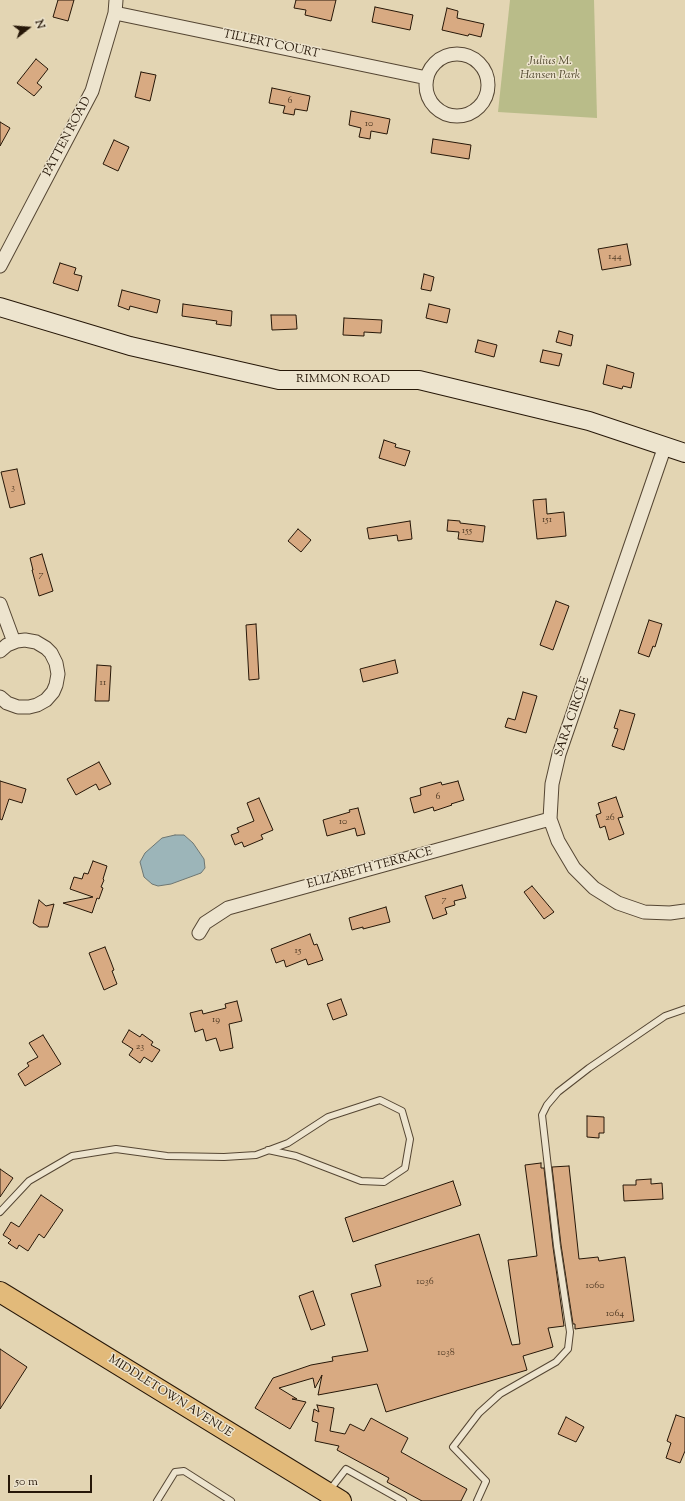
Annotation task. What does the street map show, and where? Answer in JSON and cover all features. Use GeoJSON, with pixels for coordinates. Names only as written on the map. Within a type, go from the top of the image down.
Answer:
{"type":"FeatureCollection","features":[{"type":"Feature","properties":{"kind":"main road","name":"MIDDLETOWN AVENUE"},"geometry":{"type":"LineString","coordinates":[[0,1292],[335,1497]]}},
{"type":"Feature","properties":{"kind":"street","name":"TILLERT COURT"},"geometry":{"type":"LineString","coordinates":[[116,6],[427,78]]}},
{"type":"Feature","properties":{"kind":"street","name":"PATTEN ROAD"},"geometry":{"type":"LineString","coordinates":[[0,266],[92,91],[116,6]]}},
{"type":"Feature","properties":{"kind":"street"},"geometry":{"type":"LineString","coordinates":[[456,53],[466,54],[475,59],[482,66],[487,75],[489,85],[487,95],[482,104],[474,111],[464,115],[454,116],[444,113],[435,107],[429,98],[426,88],[427,78],[431,68],[437,60],[446,55],[456,53]]}},
{"type":"Feature","properties":{"kind":"street","name":"RIMMON ROAD"},"geometry":{"type":"LineString","coordinates":[[0,307],[130,346],[279,380],[419,380],[589,421],[685,453]]}},
{"type":"Feature","properties":{"kind":"street","name":"SARA CIRCLE"},"geometry":{"type":"LineString","coordinates":[[665,446],[559,754],[552,784],[550,819],[558,841],[574,868],[594,888],[618,903],[644,912],[670,913],[685,911]]}},
{"type":"Feature","properties":{"kind":"street"},"geometry":{"type":"LineString","coordinates":[[0,604],[14,642]]}},
{"type":"Feature","properties":{"kind":"street"},"geometry":{"type":"LineString","coordinates":[[0,651],[14,642],[25,640],[32,641],[49,650],[58,667],[55,689],[48,698],[42,702],[25,708],[14,706],[0,697]]}},
{"type":"Feature","properties":{"kind":"street","name":"ELIZABETH TERRACE"},"geometry":{"type":"LineString","coordinates":[[199,932],[205,923],[228,908],[550,819]]}},
{"type":"Feature","properties":{"kind":"lane"},"geometry":{"type":"LineString","coordinates":[[477,1501],[486,1481],[453,1447],[479,1413],[500,1394],[556,1362],[568,1349],[570,1332],[557,1246],[542,1115],[547,1105],[558,1092],[589,1068],[665,1016],[685,1009]]}},
{"type":"Feature","properties":{"kind":"lane"},"geometry":{"type":"LineString","coordinates":[[0,1212],[29,1181],[72,1156],[116,1149],[167,1156],[224,1157],[256,1155],[268,1150],[288,1143],[328,1117],[380,1100],[402,1111],[410,1139],[405,1168],[384,1182],[361,1181],[296,1156],[268,1150]]}},
{"type":"Feature","properties":{"kind":"lane"},"geometry":{"type":"LineString","coordinates":[[335,1497],[346,1470],[403,1501]]}},
{"type":"Feature","properties":{"kind":"lane"},"geometry":{"type":"LineString","coordinates":[[157,1501],[175,1472],[184,1471],[230,1501]]}},
{"type":"Feature","properties":{"kind":"green space","name":"Julius M. Hansen Park"},"geometry":{"type":"Polygon","coordinates":[[[510,0],[594,0],[597,118],[498,112],[510,0]]]}},
{"type":"Feature","properties":{"kind":"water"},"geometry":{"type":"Polygon","coordinates":[[[175,835],[184,835],[193,843],[204,859],[205,868],[201,873],[171,884],[158,886],[152,884],[144,877],[140,862],[145,853],[162,838],[175,835]]]}},
{"type":"Feature","properties":{"kind":"building"},"geometry":{"type":"Polygon","coordinates":[[[58,0],[74,0],[68,21],[53,17],[58,0]]]}},
{"type":"Feature","properties":{"kind":"building"},"geometry":{"type":"Polygon","coordinates":[[[296,0],[336,0],[331,21],[305,15],[306,10],[294,8],[296,0]]]}},
{"type":"Feature","properties":{"kind":"building"},"geometry":{"type":"Polygon","coordinates":[[[375,7],[413,15],[410,30],[372,22],[375,7]]]}},
{"type":"Feature","properties":{"kind":"building"},"geometry":{"type":"Polygon","coordinates":[[[447,8],[458,11],[457,18],[484,24],[481,37],[469,34],[468,36],[442,30],[447,8]]]}},
{"type":"Feature","properties":{"kind":"building"},"geometry":{"type":"Polygon","coordinates":[[[36,59],[48,69],[37,83],[42,87],[34,96],[17,83],[36,59]]]}},
{"type":"Feature","properties":{"kind":"building"},"geometry":{"type":"Polygon","coordinates":[[[141,72],[156,75],[150,101],[135,97],[141,72]]]}},
{"type":"Feature","properties":{"kind":"building"},"geometry":{"type":"Polygon","coordinates":[[[272,88],[310,96],[307,111],[295,109],[294,115],[283,113],[285,106],[269,103],[272,88]]]}},
{"type":"Feature","properties":{"kind":"building"},"geometry":{"type":"Polygon","coordinates":[[[351,111],[390,119],[387,134],[371,131],[370,139],[359,137],[361,128],[349,125],[351,111]]]}},
{"type":"Feature","properties":{"kind":"building"},"geometry":{"type":"Polygon","coordinates":[[[0,122],[10,128],[0,146],[0,122]]]}},
{"type":"Feature","properties":{"kind":"building"},"geometry":{"type":"Polygon","coordinates":[[[433,139],[471,145],[469,159],[431,153],[433,139]]]}},
{"type":"Feature","properties":{"kind":"building"},"geometry":{"type":"Polygon","coordinates":[[[114,140],[129,147],[118,171],[103,164],[114,140]]]}},
{"type":"Feature","properties":{"kind":"building"},"geometry":{"type":"Polygon","coordinates":[[[627,244],[631,265],[602,270],[598,249],[627,244]]]}},
{"type":"Feature","properties":{"kind":"building"},"geometry":{"type":"Polygon","coordinates":[[[60,263],[76,268],[74,274],[82,276],[78,291],[53,283],[60,263]]]}},
{"type":"Feature","properties":{"kind":"building"},"geometry":{"type":"Polygon","coordinates":[[[424,274],[434,277],[431,291],[421,289],[424,274]]]}},
{"type":"Feature","properties":{"kind":"building"},"geometry":{"type":"Polygon","coordinates":[[[122,290],[160,300],[157,313],[130,306],[129,310],[118,306],[122,290]]]}},
{"type":"Feature","properties":{"kind":"building"},"geometry":{"type":"Polygon","coordinates":[[[183,304],[232,311],[231,326],[216,324],[217,321],[182,316],[183,304]]]}},
{"type":"Feature","properties":{"kind":"building"},"geometry":{"type":"Polygon","coordinates":[[[429,304],[450,309],[447,323],[426,318],[429,304]]]}},
{"type":"Feature","properties":{"kind":"building"},"geometry":{"type":"Polygon","coordinates":[[[271,315],[296,315],[297,329],[272,330],[271,315]]]}},
{"type":"Feature","properties":{"kind":"building"},"geometry":{"type":"Polygon","coordinates":[[[344,318],[382,320],[381,333],[364,332],[364,336],[343,335],[344,318]]]}},
{"type":"Feature","properties":{"kind":"building"},"geometry":{"type":"Polygon","coordinates":[[[559,331],[573,335],[571,346],[556,342],[559,331]]]}},
{"type":"Feature","properties":{"kind":"building"},"geometry":{"type":"Polygon","coordinates":[[[478,340],[497,345],[494,357],[475,352],[478,340]]]}},
{"type":"Feature","properties":{"kind":"building"},"geometry":{"type":"Polygon","coordinates":[[[543,350],[562,354],[559,366],[540,362],[543,350]]]}},
{"type":"Feature","properties":{"kind":"building"},"geometry":{"type":"Polygon","coordinates":[[[607,365],[634,373],[631,388],[623,386],[622,389],[603,384],[607,365]]]}},
{"type":"Feature","properties":{"kind":"building"},"geometry":{"type":"Polygon","coordinates":[[[384,440],[396,444],[395,447],[410,451],[405,466],[379,458],[384,440]]]}},
{"type":"Feature","properties":{"kind":"building"},"geometry":{"type":"Polygon","coordinates":[[[17,469],[25,504],[10,508],[1,472],[17,469]]]}},
{"type":"Feature","properties":{"kind":"building"},"geometry":{"type":"Polygon","coordinates":[[[546,499],[547,514],[564,512],[566,536],[537,539],[533,500],[546,499]]]}},
{"type":"Feature","properties":{"kind":"building"},"geometry":{"type":"Polygon","coordinates":[[[448,520],[485,526],[483,542],[458,539],[459,532],[447,531],[448,520]]]}},
{"type":"Feature","properties":{"kind":"building"},"geometry":{"type":"Polygon","coordinates":[[[410,521],[412,539],[398,541],[397,535],[369,539],[367,528],[410,521]]]}},
{"type":"Feature","properties":{"kind":"building"},"geometry":{"type":"Polygon","coordinates":[[[298,529],[311,540],[301,552],[288,541],[298,529]]]}},
{"type":"Feature","properties":{"kind":"building"},"geometry":{"type":"Polygon","coordinates":[[[42,554],[53,591],[39,596],[30,558],[42,554]]]}},
{"type":"Feature","properties":{"kind":"building"},"geometry":{"type":"Polygon","coordinates":[[[556,601],[569,606],[553,650],[540,645],[556,601]]]}},
{"type":"Feature","properties":{"kind":"building"},"geometry":{"type":"Polygon","coordinates":[[[649,620],[662,624],[655,647],[653,646],[649,657],[638,653],[649,620]]]}},
{"type":"Feature","properties":{"kind":"building"},"geometry":{"type":"Polygon","coordinates":[[[256,624],[259,679],[249,680],[246,625],[256,624]]]}},
{"type":"Feature","properties":{"kind":"building"},"geometry":{"type":"Polygon","coordinates":[[[395,660],[398,673],[363,682],[360,669],[395,660]]]}},
{"type":"Feature","properties":{"kind":"building"},"geometry":{"type":"Polygon","coordinates":[[[97,665],[111,666],[109,701],[95,701],[97,665]]]}},
{"type":"Feature","properties":{"kind":"building"},"geometry":{"type":"Polygon","coordinates":[[[523,692],[537,696],[526,733],[505,727],[508,718],[515,720],[523,692]]]}},
{"type":"Feature","properties":{"kind":"building"},"geometry":{"type":"Polygon","coordinates":[[[620,710],[635,714],[624,750],[612,746],[618,729],[614,728],[620,710]]]}},
{"type":"Feature","properties":{"kind":"building"},"geometry":{"type":"Polygon","coordinates":[[[99,762],[111,784],[99,790],[96,784],[76,795],[67,779],[99,762]]]}},
{"type":"Feature","properties":{"kind":"building"},"geometry":{"type":"Polygon","coordinates":[[[0,781],[26,789],[22,803],[9,799],[2,820],[0,819],[0,781]]]}},
{"type":"Feature","properties":{"kind":"building"},"geometry":{"type":"Polygon","coordinates":[[[458,781],[464,800],[434,811],[433,807],[414,813],[410,798],[421,795],[420,788],[441,782],[442,785],[458,781]]]}},
{"type":"Feature","properties":{"kind":"building"},"geometry":{"type":"Polygon","coordinates":[[[616,797],[623,817],[618,818],[624,834],[609,840],[605,826],[600,828],[596,815],[601,813],[598,803],[616,797]]]}},
{"type":"Feature","properties":{"kind":"building"},"geometry":{"type":"Polygon","coordinates":[[[259,798],[273,830],[261,835],[263,839],[244,847],[242,842],[235,845],[231,835],[239,832],[237,828],[254,821],[247,803],[259,798]]]}},
{"type":"Feature","properties":{"kind":"building"},"geometry":{"type":"Polygon","coordinates":[[[358,808],[365,834],[357,836],[355,828],[327,836],[323,820],[358,808]]]}},
{"type":"Feature","properties":{"kind":"building"},"geometry":{"type":"Polygon","coordinates":[[[93,861],[107,866],[101,887],[103,888],[99,899],[97,898],[92,913],[63,903],[93,897],[70,889],[74,877],[82,879],[84,873],[88,874],[93,861]]]}},
{"type":"Feature","properties":{"kind":"building"},"geometry":{"type":"Polygon","coordinates":[[[462,885],[466,898],[454,901],[455,905],[445,908],[447,914],[433,919],[425,896],[462,885]]]}},
{"type":"Feature","properties":{"kind":"building"},"geometry":{"type":"Polygon","coordinates":[[[532,886],[554,912],[544,919],[524,892],[532,886]]]}},
{"type":"Feature","properties":{"kind":"building"},"geometry":{"type":"Polygon","coordinates":[[[39,900],[46,906],[54,904],[48,927],[39,927],[33,923],[39,900]]]}},
{"type":"Feature","properties":{"kind":"building"},"geometry":{"type":"Polygon","coordinates":[[[386,907],[390,922],[363,929],[363,927],[352,930],[349,918],[386,907]]]}},
{"type":"Feature","properties":{"kind":"building"},"geometry":{"type":"Polygon","coordinates":[[[310,934],[314,945],[317,944],[323,960],[308,965],[306,959],[286,967],[284,960],[276,963],[271,949],[310,934]]]}},
{"type":"Feature","properties":{"kind":"building"},"geometry":{"type":"Polygon","coordinates":[[[105,947],[114,970],[112,971],[117,984],[104,990],[89,953],[105,947]]]}},
{"type":"Feature","properties":{"kind":"building"},"geometry":{"type":"Polygon","coordinates":[[[341,999],[347,1015],[333,1020],[327,1004],[341,999]]]}},
{"type":"Feature","properties":{"kind":"building"},"geometry":{"type":"Polygon","coordinates":[[[237,1001],[242,1021],[229,1024],[233,1048],[220,1051],[216,1038],[206,1041],[203,1029],[195,1032],[190,1013],[202,1010],[203,1014],[226,1008],[225,1004],[237,1001]]]}},
{"type":"Feature","properties":{"kind":"building"},"geometry":{"type":"Polygon","coordinates":[[[129,1030],[140,1037],[142,1034],[153,1042],[151,1045],[160,1050],[152,1062],[144,1057],[140,1063],[129,1055],[133,1049],[122,1042],[129,1030]]]}},
{"type":"Feature","properties":{"kind":"building"},"geometry":{"type":"Polygon","coordinates":[[[43,1035],[61,1064],[25,1086],[18,1074],[29,1066],[27,1063],[38,1057],[29,1043],[43,1035]]]}},
{"type":"Feature","properties":{"kind":"building"},"geometry":{"type":"Polygon","coordinates":[[[587,1116],[604,1117],[604,1133],[599,1133],[599,1138],[587,1137],[587,1116]]]}},
{"type":"Feature","properties":{"kind":"building"},"geometry":{"type":"Polygon","coordinates":[[[541,1163],[541,1168],[544,1168],[564,1326],[548,1328],[553,1347],[523,1356],[527,1370],[386,1412],[377,1384],[318,1395],[322,1375],[315,1388],[313,1378],[279,1388],[297,1399],[292,1399],[306,1402],[290,1429],[255,1408],[273,1378],[311,1365],[333,1361],[332,1357],[368,1351],[351,1294],[381,1286],[375,1265],[479,1234],[512,1345],[520,1344],[508,1260],[537,1256],[525,1165],[541,1163]]]}},
{"type":"Feature","properties":{"kind":"building"},"geometry":{"type":"Polygon","coordinates":[[[569,1166],[579,1259],[598,1257],[599,1261],[625,1257],[634,1321],[575,1329],[561,1245],[552,1167],[569,1166]]]}},
{"type":"Feature","properties":{"kind":"building"},"geometry":{"type":"Polygon","coordinates":[[[0,1169],[13,1178],[0,1197],[0,1169]]]}},
{"type":"Feature","properties":{"kind":"building"},"geometry":{"type":"Polygon","coordinates":[[[651,1179],[651,1184],[662,1183],[663,1199],[624,1201],[623,1185],[636,1185],[636,1180],[651,1179]]]}},
{"type":"Feature","properties":{"kind":"building"},"geometry":{"type":"Polygon","coordinates":[[[453,1181],[461,1205],[353,1242],[345,1218],[453,1181]]]}},
{"type":"Feature","properties":{"kind":"building"},"geometry":{"type":"Polygon","coordinates":[[[41,1195],[63,1210],[44,1238],[39,1234],[28,1251],[19,1245],[17,1249],[8,1243],[11,1240],[3,1235],[11,1222],[19,1227],[41,1195]]]}},
{"type":"Feature","properties":{"kind":"building"},"geometry":{"type":"Polygon","coordinates":[[[313,1291],[325,1325],[311,1330],[299,1296],[313,1291]]]}},
{"type":"Feature","properties":{"kind":"building"},"geometry":{"type":"Polygon","coordinates":[[[0,1349],[27,1367],[0,1409],[0,1349]]]}},
{"type":"Feature","properties":{"kind":"building"},"geometry":{"type":"Polygon","coordinates":[[[317,1405],[334,1408],[330,1431],[345,1434],[350,1424],[364,1431],[371,1418],[408,1438],[401,1452],[467,1489],[461,1501],[422,1501],[387,1482],[389,1478],[337,1450],[339,1446],[315,1441],[318,1423],[312,1421],[314,1409],[319,1412],[317,1405]]]}},
{"type":"Feature","properties":{"kind":"building"},"geometry":{"type":"Polygon","coordinates":[[[676,1415],[685,1418],[685,1451],[680,1463],[666,1458],[671,1443],[667,1441],[676,1415]]]}},
{"type":"Feature","properties":{"kind":"building"},"geometry":{"type":"Polygon","coordinates":[[[566,1417],[584,1427],[576,1442],[558,1434],[566,1417]]]}}]}
